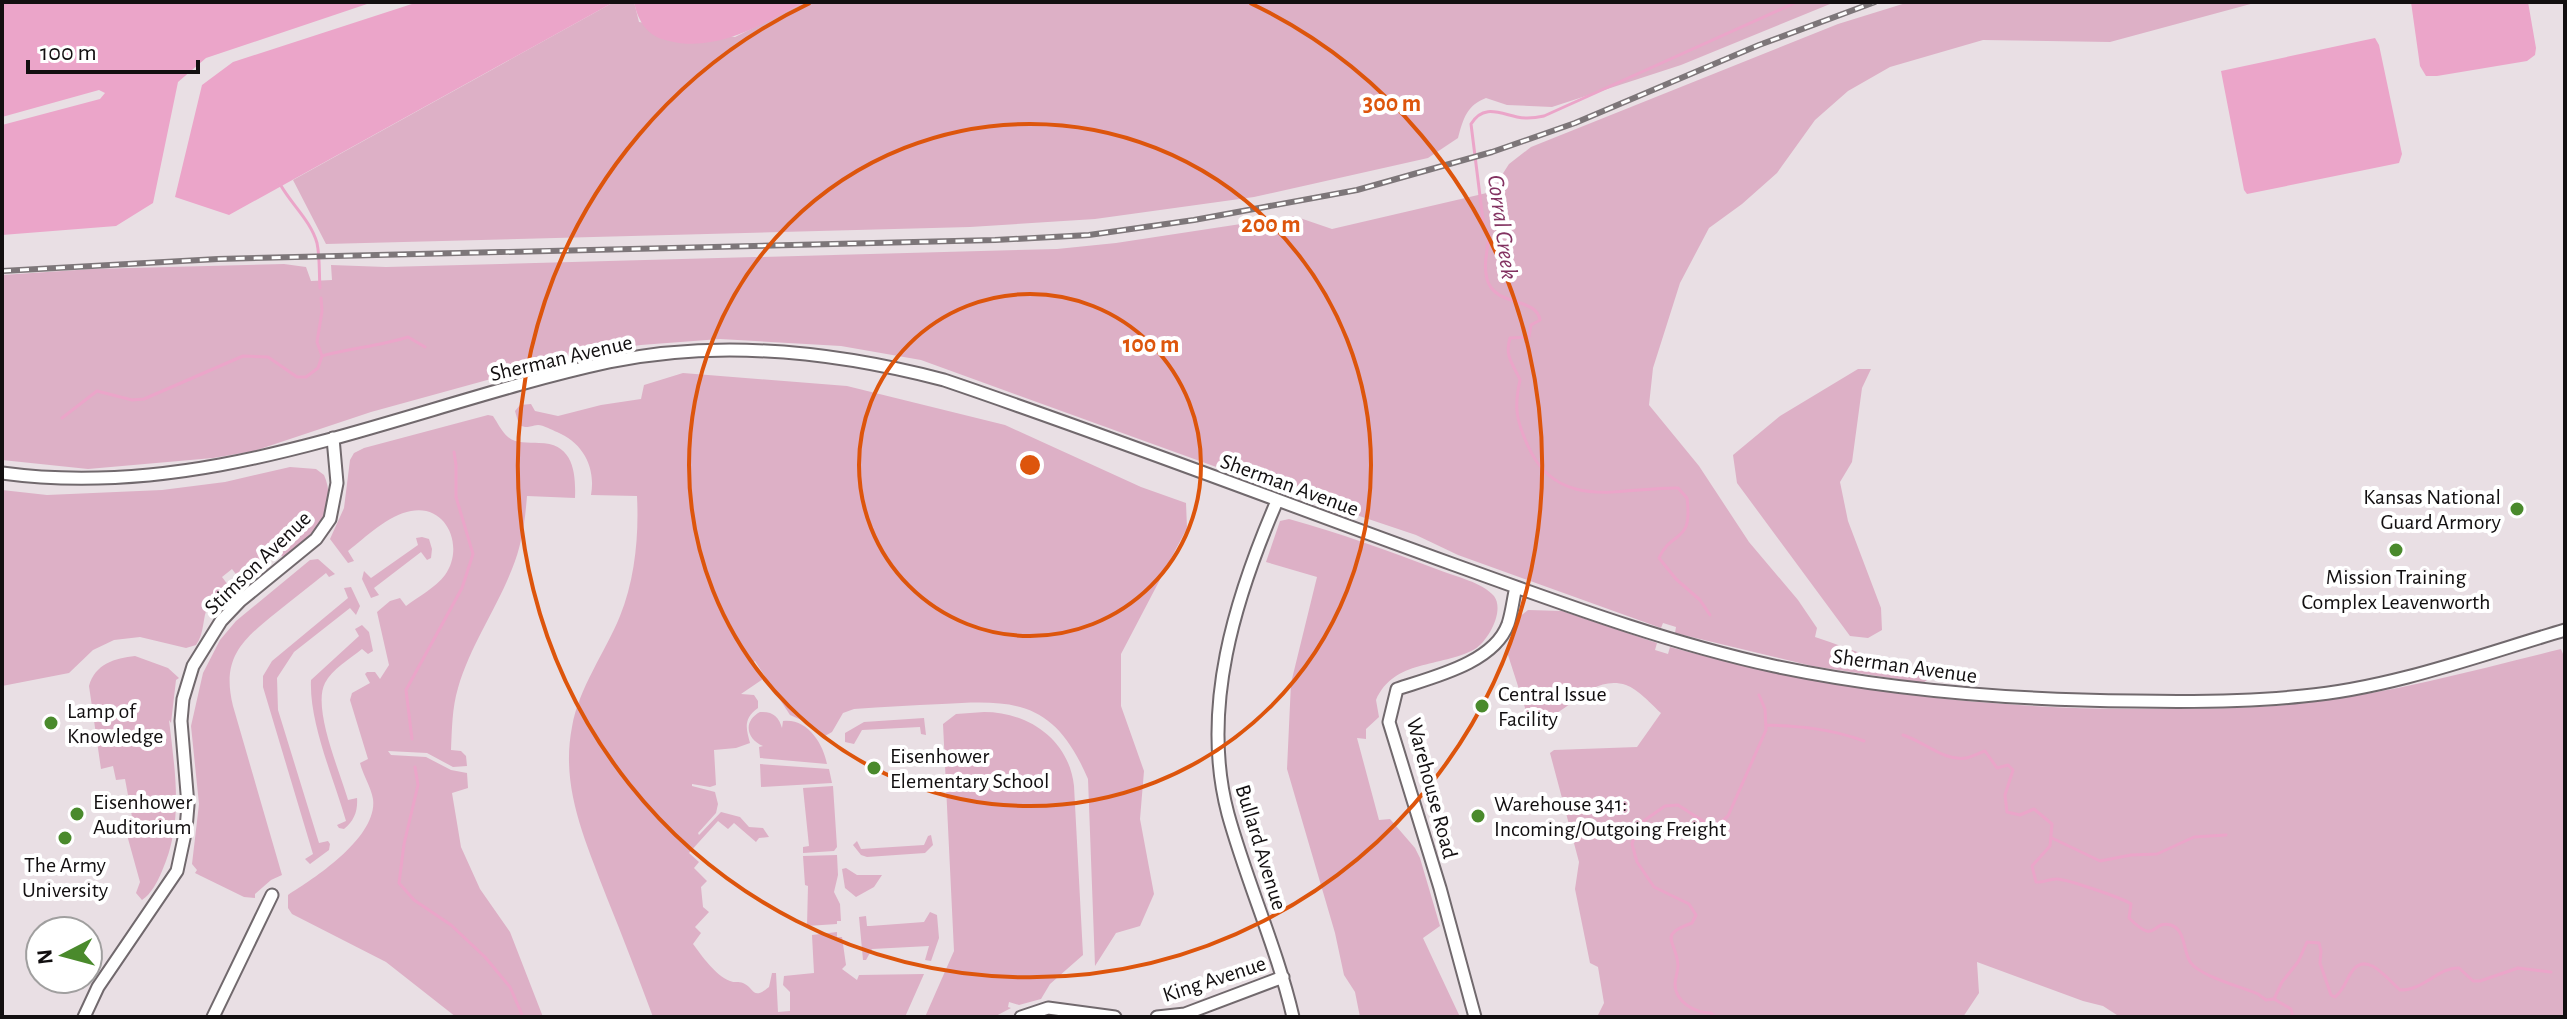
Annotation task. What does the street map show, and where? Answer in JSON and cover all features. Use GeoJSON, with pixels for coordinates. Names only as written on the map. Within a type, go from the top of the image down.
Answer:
{"type":"FeatureCollection","features":[{"type":"Feature","properties":{"kind":"street","name":"Sherman Avenue"},"geometry":{"type":"LineString","coordinates":[[2,473],[124,479],[218,467],[611,362],[686,353],[741,351],[801,354],[873,364],[944,380],[1663,637],[1774,665],[1897,687],[1986,697],[2067,701],[2239,701],[2308,696],[2460,663],[2565,630]]}},
{"type":"Feature","properties":{"kind":"street","name":"Stimson Avenue"},"geometry":{"type":"LineString","coordinates":[[84,1017],[98,987],[177,871],[188,805],[181,721],[183,699],[193,666],[221,621],[240,601],[316,539],[330,519],[337,483],[333,438]]}},
{"type":"Feature","properties":{"kind":"street","name":"Bullard Avenue"},"geometry":{"type":"LineString","coordinates":[[1277,501],[1237,608],[1223,674],[1218,717],[1218,762],[1245,870],[1283,977],[1293,1017]]}},
{"type":"Feature","properties":{"kind":"street","name":"Warehouse Road"},"geometry":{"type":"LineString","coordinates":[[1475,1017],[1440,888],[1389,722],[1397,689],[1459,668],[1493,647],[1508,625],[1516,587]]}},
{"type":"Feature","properties":{"kind":"street"},"geometry":{"type":"LineString","coordinates":[[213,1017],[272,895]]}},
{"type":"Feature","properties":{"kind":"street","name":"King Avenue"},"geometry":{"type":"LineString","coordinates":[[1157,1017],[1185,1014],[1283,977]]}},
{"type":"Feature","properties":{"kind":"street"},"geometry":{"type":"LineString","coordinates":[[1021,1017],[1048,1008],[1115,1017]]}},
{"type":"Feature","properties":{"kind":"shaded area"},"geometry":{"type":"Polygon","coordinates":[[[2,2],[373,2],[206,58],[178,82],[153,203],[116,226],[2,235],[2,125],[100,99],[105,93],[99,90],[2,117],[2,2]]]}},
{"type":"Feature","properties":{"kind":"shaded area"},"geometry":{"type":"Polygon","coordinates":[[[418,2],[614,2],[229,215],[175,197],[202,85],[233,62],[418,2]]]}},
{"type":"Feature","properties":{"kind":"shaded area"},"geometry":{"type":"Polygon","coordinates":[[[614,2],[634,2],[639,22],[735,37],[805,2],[1835,2],[1681,65],[1552,107],[1507,105],[1486,98],[1467,114],[1458,138],[1428,158],[1254,197],[1095,219],[970,227],[326,244],[293,180],[614,2]]]}},
{"type":"Feature","properties":{"kind":"shaded area"},"geometry":{"type":"Polygon","coordinates":[[[634,2],[805,2],[739,34],[722,40],[687,44],[655,36],[641,22],[634,2]]]}},
{"type":"Feature","properties":{"kind":"shaded area"},"geometry":{"type":"Polygon","coordinates":[[[1909,2],[2258,2],[2110,42],[1983,40],[1890,67],[1848,91],[1815,120],[1777,173],[1709,228],[1680,283],[1653,368],[1649,405],[1699,466],[1749,542],[1798,600],[1817,628],[1815,637],[1932,676],[1923,683],[1812,666],[1675,633],[1676,627],[1663,623],[1661,628],[1458,555],[1416,535],[1255,481],[921,360],[841,346],[720,339],[641,345],[586,353],[371,412],[254,451],[213,458],[88,469],[2,460],[2,275],[92,269],[284,264],[306,267],[311,281],[332,280],[331,265],[386,267],[1057,249],[1294,216],[1332,229],[1491,192],[1509,164],[1531,147],[1838,24],[1909,2]]]}},
{"type":"Feature","properties":{"kind":"shaded area"},"geometry":{"type":"Polygon","coordinates":[[[2411,2],[2528,2],[2535,55],[2527,61],[2426,76],[2420,66],[2411,2]]]}},
{"type":"Feature","properties":{"kind":"shaded area"},"geometry":{"type":"Polygon","coordinates":[[[2375,38],[2402,154],[2399,163],[2247,194],[2221,71],[2375,38]]]}},
{"type":"Feature","properties":{"kind":"shaded area"},"geometry":{"type":"Polygon","coordinates":[[[1858,369],[1871,369],[1862,388],[1852,462],[1840,482],[1848,521],[1881,608],[1882,630],[1868,638],[1850,636],[1737,483],[1733,455],[1780,416],[1858,369]]]}},
{"type":"Feature","properties":{"kind":"shaded area"},"geometry":{"type":"Polygon","coordinates":[[[683,373],[847,386],[1005,425],[1141,487],[1186,503],[1187,528],[1121,654],[1121,706],[1144,771],[1140,819],[1154,894],[1140,926],[1116,933],[1095,966],[1088,779],[1062,734],[1047,720],[1013,705],[992,703],[854,709],[843,713],[832,732],[823,737],[806,722],[790,715],[755,661],[752,663],[763,679],[741,694],[754,695],[758,701],[758,708],[747,724],[750,743],[714,750],[716,785],[692,786],[715,792],[718,804],[716,813],[699,835],[721,812],[740,817],[749,827],[763,828],[769,837],[759,838],[756,842],[734,823],[728,829],[718,821],[689,853],[699,862],[694,868],[707,881],[701,887],[703,907],[709,912],[695,927],[701,933],[693,944],[724,978],[743,983],[756,993],[769,987],[772,973],[776,973],[778,1012],[790,1011],[790,992],[783,985],[784,976],[814,973],[812,935],[837,932],[837,937],[842,937],[846,965],[842,969],[857,980],[859,975],[924,974],[905,1017],[653,1017],[584,835],[569,772],[575,712],[614,630],[629,587],[636,542],[637,496],[591,495],[591,475],[581,449],[566,437],[545,427],[519,425],[515,411],[520,405],[531,404],[535,411],[558,416],[641,399],[644,385],[683,373]]]}},
{"type":"Feature","properties":{"kind":"shaded area"},"geometry":{"type":"Polygon","coordinates":[[[493,416],[511,439],[550,444],[566,454],[575,478],[575,498],[527,496],[515,560],[469,657],[456,696],[451,750],[461,751],[466,756],[467,766],[453,767],[427,753],[388,751],[391,755],[426,757],[451,770],[467,773],[468,788],[452,793],[461,847],[480,889],[510,932],[543,1017],[456,1017],[386,962],[292,914],[288,908],[288,895],[342,855],[366,828],[372,813],[372,794],[360,763],[368,759],[350,700],[352,693],[370,683],[365,674],[367,672],[375,672],[380,679],[389,665],[377,612],[390,601],[400,598],[406,606],[432,588],[445,575],[453,552],[453,541],[443,521],[434,514],[411,511],[386,522],[348,551],[354,561],[348,563],[330,539],[344,508],[350,460],[354,453],[364,448],[493,416]]]}},
{"type":"Feature","properties":{"kind":"shaded area"},"geometry":{"type":"Polygon","coordinates":[[[290,467],[316,469],[324,475],[328,501],[320,522],[284,558],[281,555],[261,560],[238,577],[232,569],[222,577],[228,585],[208,606],[196,645],[186,648],[140,637],[114,640],[93,650],[69,673],[2,686],[2,490],[47,495],[162,490],[225,482],[290,467]]]}},
{"type":"Feature","properties":{"kind":"shaded area"},"geometry":{"type":"Polygon","coordinates":[[[1289,519],[1468,580],[1489,591],[1497,602],[1494,625],[1480,645],[1461,655],[1419,666],[1394,677],[1376,700],[1379,717],[1366,729],[1366,739],[1357,738],[1379,820],[1390,819],[1420,858],[1440,926],[1423,938],[1460,1017],[1360,1017],[1355,992],[1344,975],[1335,933],[1287,769],[1291,683],[1317,577],[1266,562],[1280,521],[1289,519]]]}},
{"type":"Feature","properties":{"kind":"shaded area"},"geometry":{"type":"Polygon","coordinates":[[[416,538],[429,539],[431,558],[427,560],[421,552],[374,588],[379,595],[371,598],[362,579],[364,571],[371,578],[418,545],[416,538]]]}},
{"type":"Feature","properties":{"kind":"shaded area"},"geometry":{"type":"Polygon","coordinates":[[[318,559],[335,574],[329,577],[326,573],[265,622],[245,641],[232,663],[230,689],[233,706],[282,875],[271,880],[255,894],[255,898],[244,897],[195,873],[197,870],[192,864],[199,804],[191,726],[203,673],[220,640],[236,621],[310,560],[318,559]]]}},
{"type":"Feature","properties":{"kind":"shaded area"},"geometry":{"type":"Polygon","coordinates":[[[351,587],[360,606],[356,615],[350,608],[294,652],[277,678],[278,710],[319,843],[328,841],[330,844],[329,850],[310,864],[305,859],[313,854],[263,687],[263,676],[272,661],[348,598],[344,588],[351,587]]]}},
{"type":"Feature","properties":{"kind":"shaded area"},"geometry":{"type":"Polygon","coordinates":[[[1528,610],[1562,611],[1657,643],[1655,650],[1668,654],[1670,647],[1784,674],[1898,693],[2072,708],[2222,708],[2312,702],[2406,686],[2561,649],[2565,659],[2565,1017],[2120,1017],[2103,1006],[1977,962],[1979,993],[1963,1017],[1597,1017],[1604,1003],[1598,967],[1590,963],[1575,889],[1579,862],[1550,753],[1554,750],[1637,747],[1661,713],[1631,687],[1611,683],[1598,686],[1552,716],[1540,719],[1528,717],[1507,652],[1518,618],[1528,610]]]}},
{"type":"Feature","properties":{"kind":"shaded area"},"geometry":{"type":"Polygon","coordinates":[[[362,625],[369,632],[373,651],[368,654],[362,649],[342,664],[328,678],[322,694],[324,724],[348,800],[357,798],[355,815],[344,829],[337,825],[346,821],[318,732],[311,680],[359,636],[355,629],[362,625]]]}},
{"type":"Feature","properties":{"kind":"shaded area"},"geometry":{"type":"Polygon","coordinates":[[[135,656],[168,668],[179,678],[176,680],[171,723],[169,720],[176,797],[173,834],[160,875],[142,900],[136,893],[140,882],[127,835],[135,833],[125,779],[116,780],[113,766],[101,769],[89,686],[101,667],[120,658],[135,656]]]}},
{"type":"Feature","properties":{"kind":"shaded area"},"geometry":{"type":"Polygon","coordinates":[[[760,712],[775,716],[782,728],[783,721],[792,721],[806,728],[818,740],[827,764],[760,758],[759,747],[763,746],[750,735],[749,725],[760,712]]]}},
{"type":"Feature","properties":{"kind":"shaded area"},"geometry":{"type":"Polygon","coordinates":[[[1001,713],[1031,723],[1055,742],[1071,770],[1083,955],[1050,984],[1041,999],[1019,1005],[1009,1002],[1008,1007],[1011,1008],[994,1017],[925,1017],[954,951],[943,724],[956,714],[1001,713]]]}},
{"type":"Feature","properties":{"kind":"shaded area"},"geometry":{"type":"Polygon","coordinates":[[[924,718],[926,735],[921,734],[920,727],[862,730],[854,744],[845,742],[845,733],[864,722],[924,718]]]}},
{"type":"Feature","properties":{"kind":"shaded area"},"geometry":{"type":"Polygon","coordinates":[[[760,764],[829,769],[832,783],[761,787],[760,764]]]}},
{"type":"Feature","properties":{"kind":"shaded area"},"geometry":{"type":"Polygon","coordinates":[[[833,786],[837,847],[834,851],[803,853],[803,847],[809,846],[803,788],[833,786]]]}},
{"type":"Feature","properties":{"kind":"shaded area"},"geometry":{"type":"Polygon","coordinates":[[[931,835],[933,845],[925,853],[867,857],[853,845],[857,841],[861,849],[924,845],[931,835]]]}},
{"type":"Feature","properties":{"kind":"shaded area"},"geometry":{"type":"Polygon","coordinates":[[[837,855],[838,875],[834,892],[840,904],[841,921],[807,926],[808,886],[805,885],[803,856],[837,855]]]}},
{"type":"Feature","properties":{"kind":"shaded area"},"geometry":{"type":"Polygon","coordinates":[[[846,868],[857,875],[882,875],[874,887],[856,897],[845,888],[842,869],[846,868]]]}},
{"type":"Feature","properties":{"kind":"shaded area"},"geometry":{"type":"Polygon","coordinates":[[[930,912],[937,915],[939,938],[931,961],[925,960],[929,946],[872,949],[863,960],[859,917],[866,916],[867,926],[870,926],[924,922],[930,912]]]}},
{"type":"Feature","properties":{"kind":"waterway","name":"Corral Creek"},"geometry":{"type":"LineString","coordinates":[[1710,615],[1700,600],[1676,579],[1659,558],[1687,523],[1687,498],[1678,488],[1614,492],[1574,488],[1556,481],[1541,467],[1528,446],[1517,413],[1520,380],[1510,360],[1508,345],[1510,338],[1529,337],[1531,325],[1540,320],[1531,308],[1498,294],[1487,279],[1489,234],[1484,228],[1471,124],[1486,112],[1524,118],[1544,116],[1797,2]]}},
{"type":"Feature","properties":{"kind":"waterway"},"geometry":{"type":"LineString","coordinates":[[280,184],[314,235],[319,254],[320,288]]}},
{"type":"Feature","properties":{"kind":"waterway"},"geometry":{"type":"LineString","coordinates":[[62,418],[97,391],[132,400],[144,399],[243,356],[268,357],[297,377],[306,377],[318,368],[322,356],[317,342],[321,298]]}},
{"type":"Feature","properties":{"kind":"waterway"},"geometry":{"type":"LineString","coordinates":[[322,356],[408,337],[425,347]]}},
{"type":"Feature","properties":{"kind":"waterway"},"geometry":{"type":"LineString","coordinates":[[412,739],[406,690],[462,588],[473,554],[456,497],[454,452]]}},
{"type":"Feature","properties":{"kind":"waterway","name":"Corral Creek"},"geometry":{"type":"LineString","coordinates":[[1715,1017],[1687,1005],[1676,990],[1678,965],[1672,935],[1692,923],[1696,915],[1689,904],[1654,887],[1637,862],[1632,844],[1638,825],[1665,806],[1678,805],[1709,825],[1720,823],[1728,816],[1766,730],[1765,709],[1759,695]]}},
{"type":"Feature","properties":{"kind":"waterway"},"geometry":{"type":"LineString","coordinates":[[1766,725],[1816,729],[1864,741]]}},
{"type":"Feature","properties":{"kind":"waterway"},"geometry":{"type":"LineString","coordinates":[[1903,735],[1950,757],[1966,758],[1985,751],[1997,768],[2008,765],[2013,770],[2005,795],[2007,812],[2020,815],[2034,809],[2052,824],[2050,846],[2032,866],[2036,882],[2061,880],[2126,901],[2131,904],[2129,918],[2145,930],[2165,924],[2176,928],[2188,959],[2196,968],[2266,1000],[2274,999],[2307,942],[2319,943],[2320,963],[2331,995],[2335,997],[2353,970],[2365,964],[2378,970],[2400,990],[2417,986],[2444,971],[2459,968],[2473,981],[2518,968],[2551,972]]}},
{"type":"Feature","properties":{"kind":"waterway"},"geometry":{"type":"LineString","coordinates":[[415,767],[418,785],[404,844],[399,883],[414,900],[451,925],[485,957],[510,987],[523,1017]]}},
{"type":"Feature","properties":{"kind":"waterway"},"geometry":{"type":"LineString","coordinates":[[2052,838],[2100,861],[2157,854],[2194,837],[2226,835]]}},
{"type":"Feature","properties":{"kind":"waterway"},"geometry":{"type":"LineString","coordinates":[[2274,999],[2291,1009],[2293,1017]]}},
{"type":"Feature","properties":{"kind":"railway"},"geometry":{"type":"LineString","coordinates":[[2,271],[218,259],[995,240],[1089,235],[1194,220],[1357,190],[1492,152],[1575,123],[1759,45],[1875,2]]}},
{"type":"Feature","properties":{"kind":"place","name":"Kansas National Guard Armory"},"geometry":{"type":"Point","coordinates":[2517,509]}},
{"type":"Feature","properties":{"kind":"place","name":"Mission Training Complex Leavenworth"},"geometry":{"type":"Point","coordinates":[2396,550]}},
{"type":"Feature","properties":{"kind":"place","name":"Central Issue Facility"},"geometry":{"type":"Point","coordinates":[1482,706]}},
{"type":"Feature","properties":{"kind":"place","name":"Lamp of Knowledge"},"geometry":{"type":"Point","coordinates":[51,723]}},
{"type":"Feature","properties":{"kind":"place","name":"Eisenhower Elementary School"},"geometry":{"type":"Point","coordinates":[874,768]}},
{"type":"Feature","properties":{"kind":"place","name":"Eisenhower Auditorium"},"geometry":{"type":"Point","coordinates":[77,814]}},
{"type":"Feature","properties":{"kind":"place","name":"Warehouse 341: Incoming/Outgoing Freight"},"geometry":{"type":"Point","coordinates":[1478,816]}},
{"type":"Feature","properties":{"kind":"place","name":"The Army University"},"geometry":{"type":"Point","coordinates":[65,838]}}]}
